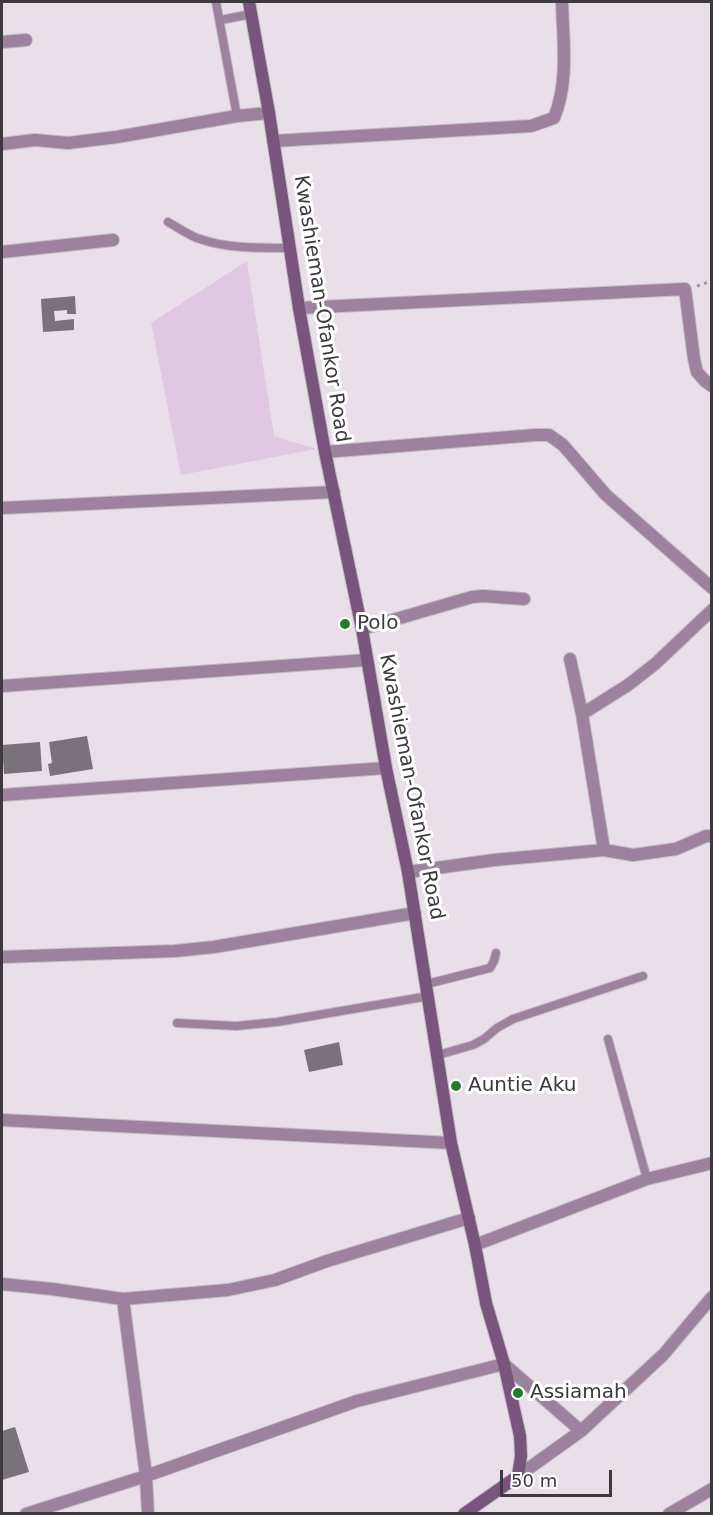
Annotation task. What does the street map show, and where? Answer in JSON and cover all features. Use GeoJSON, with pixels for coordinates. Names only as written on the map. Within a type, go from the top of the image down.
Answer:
{"type":"FeatureCollection","features":[{"type":"Feature","properties":{"kind":"main road","name":"Kwashieman-Ofankor Road"},"geometry":{"type":"LineString","coordinates":[[250,8],[325,452],[362,629],[386,768],[408,872],[451,1143],[486,1303],[504,1364],[520,1436],[521,1456],[518,1476]]}},
{"type":"Feature","properties":{"kind":"main road"},"geometry":{"type":"LineString","coordinates":[[464,1514],[518,1476]]}},
{"type":"Feature","properties":{"kind":"street"},"geometry":{"type":"LineString","coordinates":[[273,141],[531,126],[554,118],[561,102],[564,69],[562,2]]}},
{"type":"Feature","properties":{"kind":"street"},"geometry":{"type":"LineString","coordinates":[[2,42],[26,40]]}},
{"type":"Feature","properties":{"kind":"street"},"geometry":{"type":"LineString","coordinates":[[2,144],[35,140],[68,143],[269,113]]}},
{"type":"Feature","properties":{"kind":"street"},"geometry":{"type":"LineString","coordinates":[[2,252],[113,240]]}},
{"type":"Feature","properties":{"kind":"street"},"geometry":{"type":"LineString","coordinates":[[299,308],[685,289],[697,372],[711,386]]}},
{"type":"Feature","properties":{"kind":"street"},"geometry":{"type":"LineString","coordinates":[[325,452],[549,435],[563,445],[606,495],[711,588]]}},
{"type":"Feature","properties":{"kind":"street"},"geometry":{"type":"LineString","coordinates":[[2,508],[334,492]]}},
{"type":"Feature","properties":{"kind":"street"},"geometry":{"type":"LineString","coordinates":[[362,629],[472,597],[524,599]]}},
{"type":"Feature","properties":{"kind":"street"},"geometry":{"type":"LineString","coordinates":[[582,714],[628,685],[655,664],[711,609]]}},
{"type":"Feature","properties":{"kind":"street"},"geometry":{"type":"LineString","coordinates":[[570,658],[582,714],[604,850]]}},
{"type":"Feature","properties":{"kind":"street"},"geometry":{"type":"LineString","coordinates":[[2,686],[367,660]]}},
{"type":"Feature","properties":{"kind":"street"},"geometry":{"type":"LineString","coordinates":[[2,795],[386,768]]}},
{"type":"Feature","properties":{"kind":"street"},"geometry":{"type":"LineString","coordinates":[[408,872],[494,860],[604,850],[633,855],[676,849],[711,836]]}},
{"type":"Feature","properties":{"kind":"street"},"geometry":{"type":"LineString","coordinates":[[2,957],[175,951],[214,947],[415,913]]}},
{"type":"Feature","properties":{"kind":"street"},"geometry":{"type":"LineString","coordinates":[[2,1120],[451,1143]]}},
{"type":"Feature","properties":{"kind":"street"},"geometry":{"type":"LineString","coordinates":[[475,1245],[647,1179],[711,1163]]}},
{"type":"Feature","properties":{"kind":"street"},"geometry":{"type":"LineString","coordinates":[[2,1284],[123,1299],[228,1290],[275,1280],[327,1261],[469,1218]]}},
{"type":"Feature","properties":{"kind":"street"},"geometry":{"type":"LineString","coordinates":[[518,1476],[581,1431],[663,1355],[711,1297]]}},
{"type":"Feature","properties":{"kind":"street"},"geometry":{"type":"LineString","coordinates":[[123,1299],[146,1476],[148,1514]]}},
{"type":"Feature","properties":{"kind":"street"},"geometry":{"type":"LineString","coordinates":[[26,1514],[146,1476],[357,1401],[504,1364],[581,1431]]}},
{"type":"Feature","properties":{"kind":"street"},"geometry":{"type":"LineString","coordinates":[[669,1514],[711,1489]]}},
{"type":"Feature","properties":{"kind":"lane"},"geometry":{"type":"LineString","coordinates":[[216,2],[237,116]]}},
{"type":"Feature","properties":{"kind":"lane"},"geometry":{"type":"LineString","coordinates":[[221,20],[250,8]]}},
{"type":"Feature","properties":{"kind":"lane"},"geometry":{"type":"LineString","coordinates":[[168,222],[194,237],[213,243],[247,248],[291,248]]}},
{"type":"Feature","properties":{"kind":"lane"},"geometry":{"type":"LineString","coordinates":[[177,1023],[236,1026],[277,1022],[428,990],[489,968],[493,965],[496,953]]}},
{"type":"Feature","properties":{"kind":"lane"},"geometry":{"type":"LineString","coordinates":[[438,1055],[473,1045],[513,1019],[643,976]]}},
{"type":"Feature","properties":{"kind":"lane"},"geometry":{"type":"LineString","coordinates":[[608,1039],[647,1179]]}},
{"type":"Feature","properties":{"kind":"shaded area"},"geometry":{"type":"Polygon","coordinates":[[[247,261],[274,436],[316,449],[181,475],[151,323],[247,261]]]}},
{"type":"Feature","properties":{"kind":"building"},"geometry":{"type":"Polygon","coordinates":[[[75,296],[76,314],[67,314],[67,310],[54,311],[55,321],[74,319],[74,330],[43,332],[41,299],[75,296]]]}},
{"type":"Feature","properties":{"kind":"building"},"geometry":{"type":"Polygon","coordinates":[[[87,736],[93,769],[50,776],[48,764],[52,763],[49,742],[87,736]]]}},
{"type":"Feature","properties":{"kind":"building"},"geometry":{"type":"Polygon","coordinates":[[[40,742],[42,771],[4,774],[2,745],[40,742]]]}},
{"type":"Feature","properties":{"kind":"building"},"geometry":{"type":"Polygon","coordinates":[[[339,1042],[343,1065],[309,1072],[304,1050],[339,1042]]]}},
{"type":"Feature","properties":{"kind":"building"},"geometry":{"type":"Polygon","coordinates":[[[15,1427],[29,1472],[2,1480],[2,1431],[15,1427]]]}},
{"type":"Feature","properties":{"kind":"place","name":"Polo"},"geometry":{"type":"Point","coordinates":[345,624]}},
{"type":"Feature","properties":{"kind":"place","name":"Auntie Aku"},"geometry":{"type":"Point","coordinates":[456,1086]}},
{"type":"Feature","properties":{"kind":"place","name":"Assiamah"},"geometry":{"type":"Point","coordinates":[518,1393]}}]}
